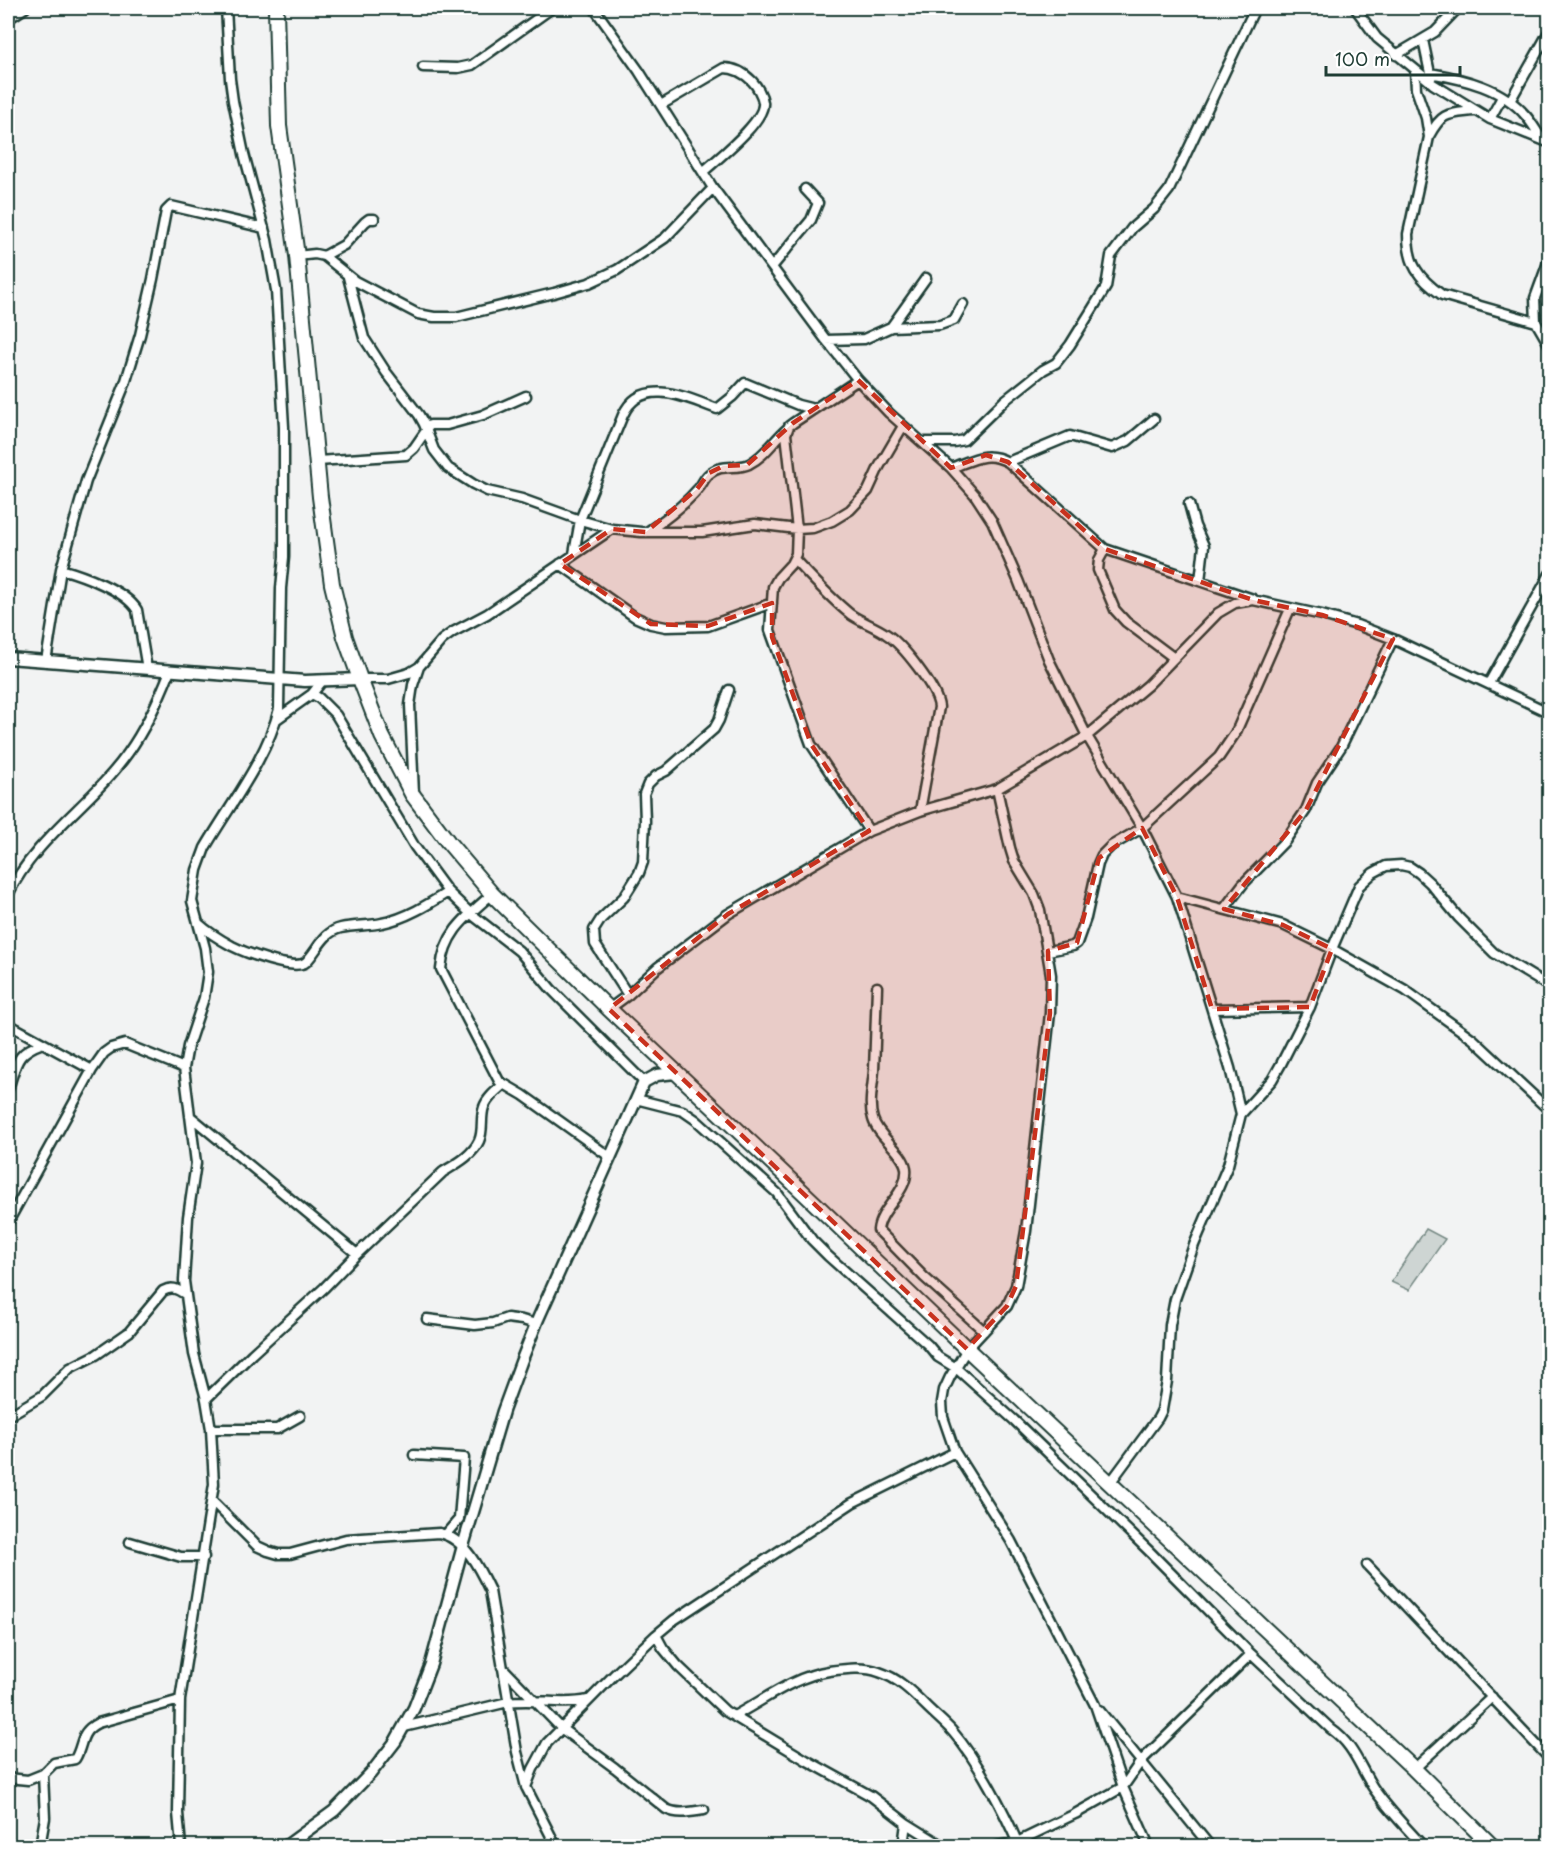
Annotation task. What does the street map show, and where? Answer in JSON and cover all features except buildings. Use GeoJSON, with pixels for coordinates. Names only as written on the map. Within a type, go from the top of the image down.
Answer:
{"type":"FeatureCollection","features":[{"type":"Feature","properties":{"kind":"main road"},"geometry":{"type":"LineString","coordinates":[[276,8],[279,126],[297,256],[320,497],[332,584],[345,637],[360,679],[382,736],[414,797],[492,894],[609,1009],[1414,1769],[1492,1846]]}},
{"type":"Feature","properties":{"kind":"street"},"geometry":{"type":"LineString","coordinates":[[8,19],[25,8]]}},
{"type":"Feature","properties":{"kind":"street"},"geometry":{"type":"LineString","coordinates":[[181,1846],[178,1813],[180,1700],[214,1484],[211,1429],[194,1354],[185,1294],[188,1217],[196,1163],[184,1068],[188,1046],[204,998],[208,972],[205,948],[192,901],[201,859],[275,727],[279,709],[280,588],[284,556],[284,427],[276,290],[264,228],[244,154],[233,101],[226,8]]}},
{"type":"Feature","properties":{"kind":"street"},"geometry":{"type":"LineString","coordinates":[[423,67],[458,68],[472,65],[552,8]]}},
{"type":"Feature","properties":{"kind":"street"},"geometry":{"type":"LineString","coordinates":[[594,8],[639,71],[713,188],[826,340],[858,380],[903,426],[951,468],[975,495],[992,521],[1049,660],[1087,736],[1142,828],[1177,897],[1230,1068],[1241,1114],[1228,1165],[1194,1245],[1175,1299],[1170,1325],[1167,1381],[1162,1410],[1110,1483]]}},
{"type":"Feature","properties":{"kind":"street"},"geometry":{"type":"LineString","coordinates":[[922,442],[964,440],[1004,401],[1042,370],[1056,363],[1070,345],[1106,286],[1111,256],[1132,228],[1154,209],[1169,190],[1255,8]]}},
{"type":"Feature","properties":{"kind":"street"},"geometry":{"type":"LineString","coordinates":[[1355,8],[1377,38],[1433,84],[1490,119],[1546,141]]}},
{"type":"Feature","properties":{"kind":"street"},"geometry":{"type":"LineString","coordinates":[[1396,55],[1424,40],[1446,22],[1458,8]]}},
{"type":"Feature","properties":{"kind":"street"},"geometry":{"type":"LineString","coordinates":[[1490,119],[1506,99],[1550,30]]}},
{"type":"Feature","properties":{"kind":"street"},"geometry":{"type":"LineString","coordinates":[[1424,40],[1433,84]]}},
{"type":"Feature","properties":{"kind":"street"},"geometry":{"type":"LineString","coordinates":[[661,105],[724,68],[732,68],[745,74],[757,86],[764,103],[762,112],[753,125],[703,172]]}},
{"type":"Feature","properties":{"kind":"street"},"geometry":{"type":"LineString","coordinates":[[1415,70],[1416,88],[1426,118],[1429,137]]}},
{"type":"Feature","properties":{"kind":"street"},"geometry":{"type":"LineString","coordinates":[[1430,73],[1472,82],[1506,99],[1527,117],[1546,141]]}},
{"type":"Feature","properties":{"kind":"street"},"geometry":{"type":"LineString","coordinates":[[1475,111],[1441,117],[1429,137],[1408,234],[1408,249],[1419,276],[1442,295],[1536,322]]}},
{"type":"Feature","properties":{"kind":"street"},"geometry":{"type":"LineString","coordinates":[[297,256],[315,254],[324,256],[348,277],[418,314],[456,317],[589,283],[616,270],[665,238],[713,188]]}},
{"type":"Feature","properties":{"kind":"street"},"geometry":{"type":"LineString","coordinates":[[772,267],[814,214],[818,203],[805,189]]}},
{"type":"Feature","properties":{"kind":"street"},"geometry":{"type":"LineString","coordinates":[[46,661],[61,569],[86,482],[124,384],[140,335],[168,207],[264,228]]}},
{"type":"Feature","properties":{"kind":"street"},"geometry":{"type":"LineString","coordinates":[[324,256],[351,238],[369,219],[374,219]]}},
{"type":"Feature","properties":{"kind":"street"},"geometry":{"type":"LineString","coordinates":[[1550,257],[1535,298],[1536,322],[1550,346]]}},
{"type":"Feature","properties":{"kind":"street"},"geometry":{"type":"LineString","coordinates":[[348,277],[364,338],[386,372],[419,415],[434,450],[448,468],[487,491],[522,498],[580,520],[612,529],[646,532],[702,532],[755,524],[797,529],[813,528],[832,521],[850,510],[868,491],[903,426]]}},
{"type":"Feature","properties":{"kind":"street"},"geometry":{"type":"LineString","coordinates":[[891,327],[926,278]]}},
{"type":"Feature","properties":{"kind":"street"},"geometry":{"type":"LineString","coordinates":[[826,340],[864,339],[891,327],[940,325],[954,320],[963,304]]}},
{"type":"Feature","properties":{"kind":"street"},"geometry":{"type":"LineString","coordinates":[[646,532],[669,516],[698,489],[709,473],[723,466],[747,465],[762,455],[793,423],[858,380]]}},
{"type":"Feature","properties":{"kind":"street"},"geometry":{"type":"LineString","coordinates":[[574,554],[580,520],[628,405],[641,395],[671,393],[717,409],[744,383],[798,405],[814,409]]}},
{"type":"Feature","properties":{"kind":"street"},"geometry":{"type":"LineString","coordinates":[[318,461],[406,455],[414,448],[430,425],[447,425],[483,415],[526,396]]}},
{"type":"Feature","properties":{"kind":"street"},"geometry":{"type":"LineString","coordinates":[[1008,462],[1070,436],[1112,448],[1128,441],[1154,419]]}},
{"type":"Feature","properties":{"kind":"street"},"geometry":{"type":"LineString","coordinates":[[787,429],[797,529],[794,559],[776,582],[770,630],[811,744],[869,831]]}},
{"type":"Feature","properties":{"kind":"street"},"geometry":{"type":"LineString","coordinates":[[951,468],[986,455],[997,456],[1008,462],[1105,549],[1253,600],[1357,625],[1393,639],[1550,713]]}},
{"type":"Feature","properties":{"kind":"street"},"geometry":{"type":"LineString","coordinates":[[1189,504],[1204,546],[1200,581]]}},
{"type":"Feature","properties":{"kind":"street"},"geometry":{"type":"LineString","coordinates":[[414,797],[410,705],[419,667],[442,640],[453,632],[487,615],[612,529]]}},
{"type":"Feature","properties":{"kind":"street"},"geometry":{"type":"LineString","coordinates":[[1105,549],[1099,560],[1098,570],[1115,610],[1126,622],[1174,658]]}},
{"type":"Feature","properties":{"kind":"street"},"geometry":{"type":"LineString","coordinates":[[794,559],[852,615],[886,633],[896,641],[935,693],[939,707],[920,811]]}},
{"type":"Feature","properties":{"kind":"street"},"geometry":{"type":"LineString","coordinates":[[560,564],[635,617],[666,627],[708,626],[772,603]]}},
{"type":"Feature","properties":{"kind":"street"},"geometry":{"type":"LineString","coordinates":[[61,569],[101,584],[135,606],[147,669]]}},
{"type":"Feature","properties":{"kind":"street"},"geometry":{"type":"LineString","coordinates":[[1489,683],[1550,574]]}},
{"type":"Feature","properties":{"kind":"street"},"geometry":{"type":"LineString","coordinates":[[609,1009],[657,968],[728,914],[869,831],[920,811],[997,789],[1087,736],[1148,685],[1218,613],[1235,603],[1253,600]]}},
{"type":"Feature","properties":{"kind":"street"},"geometry":{"type":"LineString","coordinates":[[1048,951],[1073,946],[1077,943],[1086,918],[1099,858],[1106,850],[1142,828],[1219,757],[1236,732],[1290,609]]}},
{"type":"Feature","properties":{"kind":"street"},"geometry":{"type":"LineString","coordinates":[[1224,909],[1243,884],[1285,841],[1306,810],[1317,783],[1341,747],[1393,639]]}},
{"type":"Feature","properties":{"kind":"street"},"geometry":{"type":"LineString","coordinates":[[8,658],[279,679],[323,680],[388,679],[399,677],[419,667]]}},
{"type":"Feature","properties":{"kind":"street"},"geometry":{"type":"LineString","coordinates":[[8,895],[33,855],[83,804],[127,754],[146,723],[170,671]]}},
{"type":"Feature","properties":{"kind":"street"},"geometry":{"type":"LineString","coordinates":[[277,719],[312,694],[323,680]]}},
{"type":"Feature","properties":{"kind":"street"},"geometry":{"type":"LineString","coordinates":[[628,995],[595,944],[594,930],[601,919],[624,897],[639,873],[643,862],[644,794],[648,784],[714,729],[729,690]]}},
{"type":"Feature","properties":{"kind":"street"},"geometry":{"type":"LineString","coordinates":[[312,694],[336,714],[415,847],[448,892],[470,913],[519,951],[556,994],[644,1082]]}},
{"type":"Feature","properties":{"kind":"street"},"geometry":{"type":"LineString","coordinates":[[997,789],[1014,861],[1034,894],[1040,910],[1048,951],[1051,995],[1024,1242],[1016,1286],[1007,1306],[967,1349],[950,1377],[942,1402],[943,1417],[955,1452],[1011,1541],[1095,1705],[1123,1787],[1149,1846]]}},
{"type":"Feature","properties":{"kind":"street"},"geometry":{"type":"LineString","coordinates":[[1241,1114],[1272,1080],[1310,1007],[1359,886],[1386,866],[1401,865],[1419,873],[1494,953],[1550,987]]}},
{"type":"Feature","properties":{"kind":"street"},"geometry":{"type":"LineString","coordinates":[[197,922],[220,939],[246,952],[278,962],[300,965],[331,932],[340,928],[384,923],[448,892]]}},
{"type":"Feature","properties":{"kind":"street"},"geometry":{"type":"LineString","coordinates":[[492,894],[456,927],[442,954],[441,969],[494,1075],[503,1085],[523,1095],[610,1158]]}},
{"type":"Feature","properties":{"kind":"street"},"geometry":{"type":"LineString","coordinates":[[1177,897],[1283,926],[1332,949],[1405,990],[1473,1039],[1550,1111]]}},
{"type":"Feature","properties":{"kind":"street"},"geometry":{"type":"LineString","coordinates":[[877,987],[870,1111],[874,1123],[901,1158],[906,1170],[896,1198],[879,1224],[878,1230],[924,1277],[984,1331]]}},
{"type":"Feature","properties":{"kind":"street"},"geometry":{"type":"LineString","coordinates":[[1212,1010],[1310,1007]]}},
{"type":"Feature","properties":{"kind":"street"},"geometry":{"type":"LineString","coordinates":[[8,1024],[92,1070]]}},
{"type":"Feature","properties":{"kind":"street"},"geometry":{"type":"LineString","coordinates":[[8,1089],[20,1056],[26,1050],[43,1043]]}},
{"type":"Feature","properties":{"kind":"street"},"geometry":{"type":"LineString","coordinates":[[8,1219],[92,1070],[104,1053],[111,1047],[125,1044],[184,1068]]}},
{"type":"Feature","properties":{"kind":"street"},"geometry":{"type":"LineString","coordinates":[[286,1846],[312,1828],[353,1792],[380,1763],[414,1708],[431,1664],[503,1411],[536,1324],[644,1082],[657,1075],[675,1072]]}},
{"type":"Feature","properties":{"kind":"street"},"geometry":{"type":"LineString","coordinates":[[206,1399],[443,1172],[472,1151],[479,1140],[484,1107],[489,1098],[503,1085]]}},
{"type":"Feature","properties":{"kind":"street"},"geometry":{"type":"LineString","coordinates":[[636,1099],[683,1111],[777,1193],[812,1240],[828,1256],[928,1345],[938,1357],[956,1368],[1022,1428],[1251,1654],[1331,1729],[1342,1736],[1352,1748],[1362,1771],[1376,1792],[1422,1846]]}},
{"type":"Feature","properties":{"kind":"street"},"geometry":{"type":"LineString","coordinates":[[190,1116],[357,1254]]}},
{"type":"Feature","properties":{"kind":"street"},"geometry":{"type":"LineString","coordinates":[[8,1416],[42,1396],[70,1368],[96,1355],[129,1332],[163,1291],[174,1288],[185,1294]]}},
{"type":"Feature","properties":{"kind":"street"},"geometry":{"type":"LineString","coordinates":[[427,1319],[475,1325],[493,1323],[507,1318],[536,1324]]}},
{"type":"Feature","properties":{"kind":"street"},"geometry":{"type":"LineString","coordinates":[[211,1429],[277,1429],[300,1416]]}},
{"type":"Feature","properties":{"kind":"street"},"geometry":{"type":"LineString","coordinates":[[526,1786],[547,1743],[674,1620],[852,1503],[955,1452]]}},
{"type":"Feature","properties":{"kind":"street"},"geometry":{"type":"LineString","coordinates":[[414,1455],[464,1458],[459,1519],[446,1534]]}},
{"type":"Feature","properties":{"kind":"street"},"geometry":{"type":"LineString","coordinates":[[212,1501],[257,1546],[278,1554],[290,1554],[346,1539],[440,1533],[446,1534],[463,1546],[480,1571],[490,1592],[516,1752],[526,1786],[556,1846]]}},
{"type":"Feature","properties":{"kind":"street"},"geometry":{"type":"LineString","coordinates":[[130,1542],[181,1557],[204,1557]]}},
{"type":"Feature","properties":{"kind":"street"},"geometry":{"type":"LineString","coordinates":[[1367,1565],[1550,1759]]}},
{"type":"Feature","properties":{"kind":"street"},"geometry":{"type":"LineString","coordinates":[[656,1635],[663,1648],[678,1666],[718,1705],[806,1760],[872,1796],[906,1823],[943,1846]]}},
{"type":"Feature","properties":{"kind":"street"},"geometry":{"type":"LineString","coordinates":[[997,1846],[1018,1844],[1123,1787],[1141,1761],[1251,1654]]}},
{"type":"Feature","properties":{"kind":"street"},"geometry":{"type":"LineString","coordinates":[[501,1667],[562,1730],[666,1809],[673,1813],[704,1810]]}},
{"type":"Feature","properties":{"kind":"street"},"geometry":{"type":"LineString","coordinates":[[734,1716],[796,1682],[827,1671],[860,1668],[893,1677],[952,1731],[970,1754],[1018,1844]]}},
{"type":"Feature","properties":{"kind":"street"},"geometry":{"type":"LineString","coordinates":[[1414,1769],[1492,1697]]}},
{"type":"Feature","properties":{"kind":"street"},"geometry":{"type":"LineString","coordinates":[[404,1727],[508,1702],[531,1700],[566,1703],[590,1699]]}},
{"type":"Feature","properties":{"kind":"street"},"geometry":{"type":"LineString","coordinates":[[8,1778],[28,1780],[43,1774],[54,1763],[75,1759],[83,1735],[89,1727],[180,1700]]}},
{"type":"Feature","properties":{"kind":"street"},"geometry":{"type":"LineString","coordinates":[[1095,1705],[1210,1846]]}},
{"type":"Feature","properties":{"kind":"street"},"geometry":{"type":"LineString","coordinates":[[40,1846],[45,1818],[43,1774]]}},
{"type":"Feature","properties":{"kind":"street"},"geometry":{"type":"LineString","coordinates":[[903,1846],[906,1823]]}},
{"type":"Feature","properties":{"kind":"highlighted area"},"geometry":{"type":"Polygon","coordinates":[[[858,380],[951,468],[986,455],[1008,462],[1105,549],[1253,600],[1322,615],[1393,639],[1306,810],[1224,909],[1283,925],[1332,949],[1310,1007],[1212,1009],[1177,897],[1142,828],[1099,858],[1077,943],[1048,951],[1050,1013],[1016,1286],[1007,1306],[967,1349],[609,1009],[728,914],[869,831],[811,744],[772,637],[772,603],[708,626],[651,624],[560,564],[612,529],[646,532],[697,489],[709,473],[723,466],[747,465],[793,423],[858,380]]]}},
{"type":"Feature","properties":{"kind":"shaded area"},"geometry":{"type":"Polygon","coordinates":[[[1426,1229],[1445,1239],[1409,1290],[1391,1282],[1426,1229]]]}}]}
